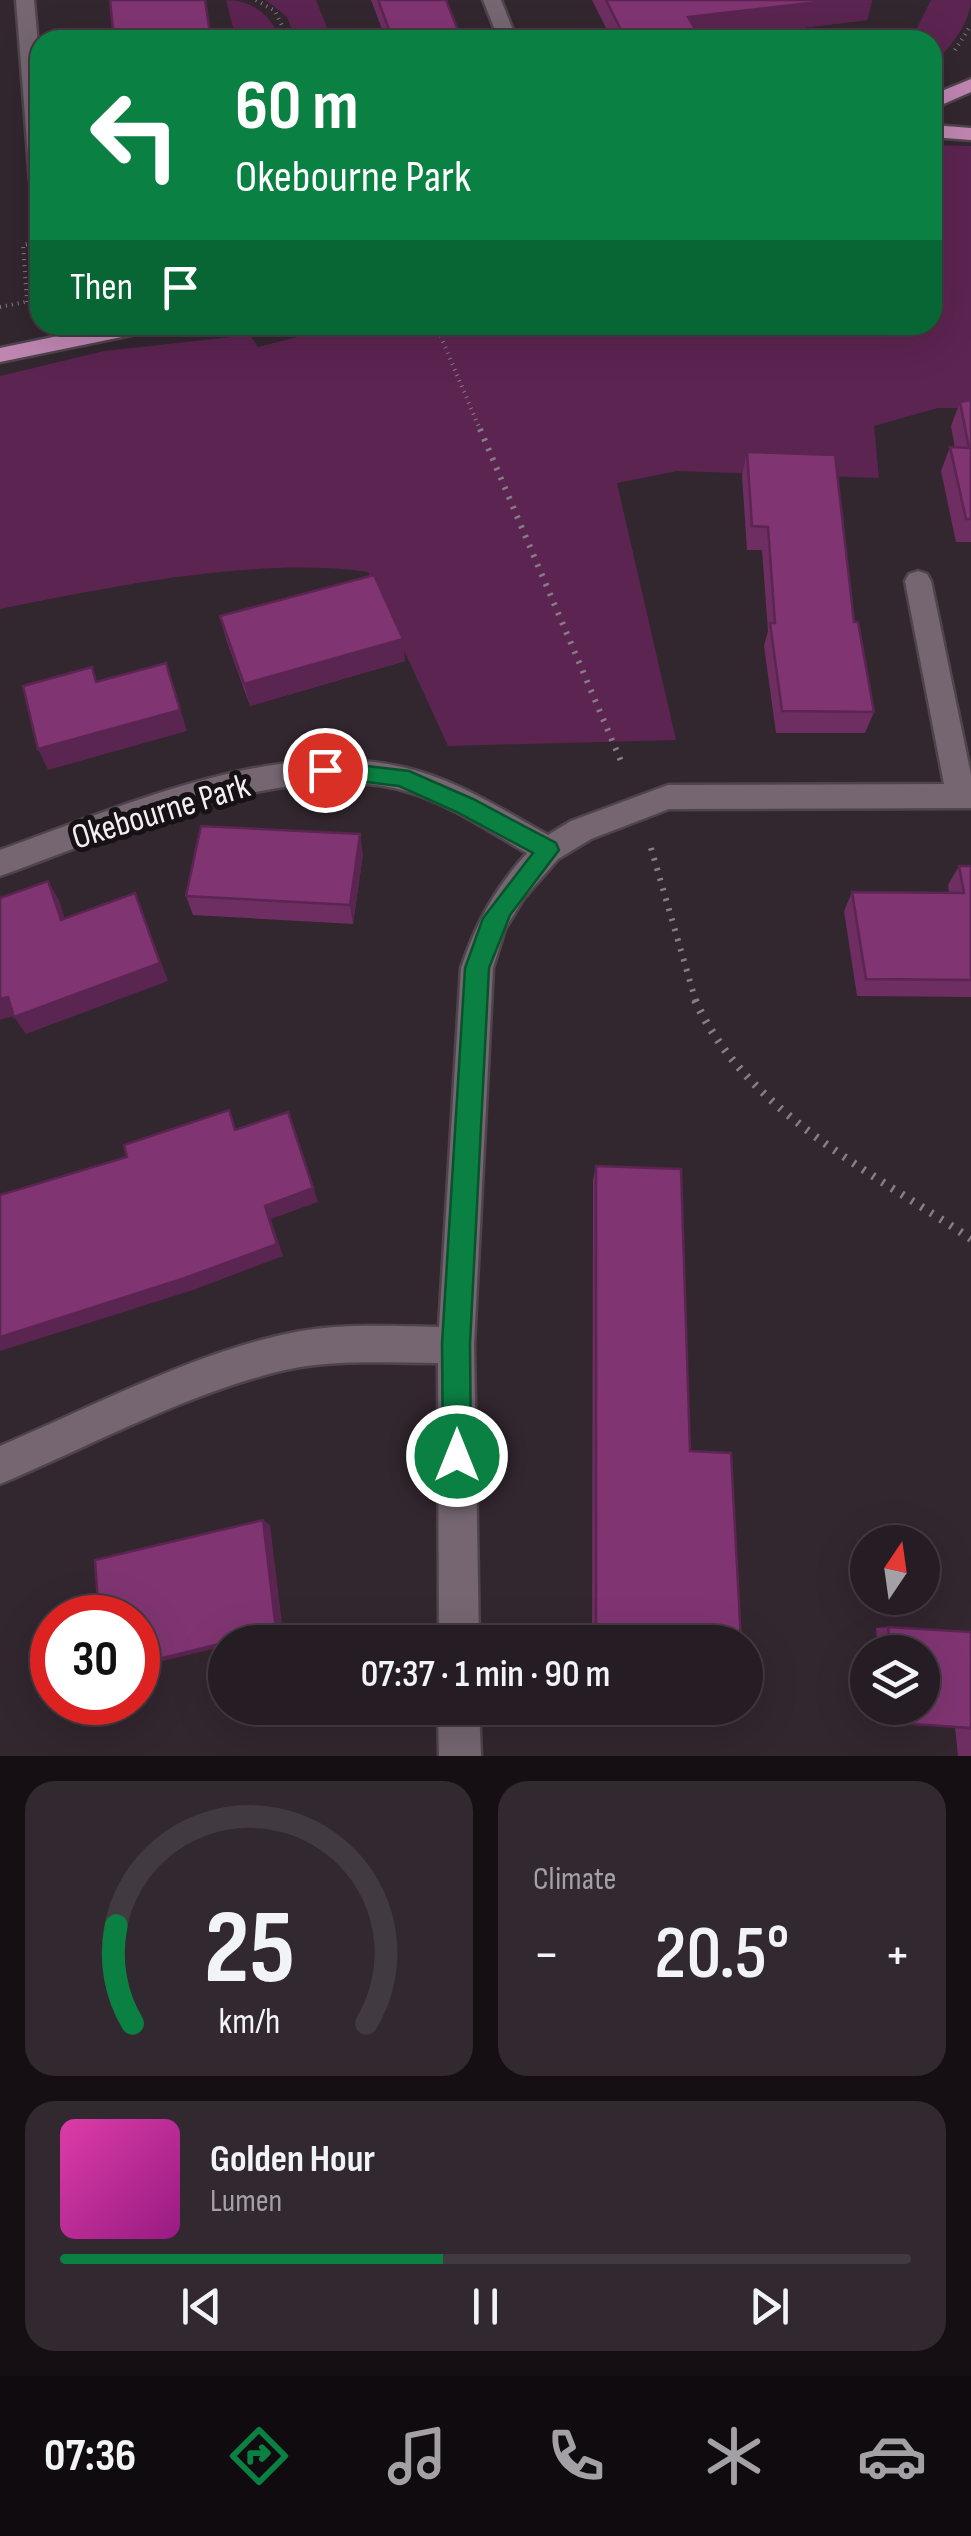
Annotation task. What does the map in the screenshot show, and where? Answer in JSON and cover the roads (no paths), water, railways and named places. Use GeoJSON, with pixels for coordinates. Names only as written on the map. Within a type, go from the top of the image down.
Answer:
{"type":"FeatureCollection","features":[{"type":"Feature","properties":{"kind":"main road"},"geometry":{"type":"LineString","coordinates":[[942,98],[971,85]]}},
{"type":"Feature","properties":{"kind":"main road"},"geometry":{"type":"LineString","coordinates":[[942,132],[971,134]]}},
{"type":"Feature","properties":{"kind":"main road"},"geometry":{"type":"LineString","coordinates":[[0,356],[99,335]]}},
{"type":"Feature","properties":{"kind":"street"},"geometry":{"type":"LineString","coordinates":[[25,0],[30,60]]}},
{"type":"Feature","properties":{"kind":"street"},"geometry":{"type":"LineString","coordinates":[[492,0],[504,30]]}},
{"type":"Feature","properties":{"kind":"street"},"geometry":{"type":"LineString","coordinates":[[459,1625],[456,1344],[477,968],[491,926],[513,890],[548,850],[582,830],[668,797],[966,796],[918,580]]}},
{"type":"Feature","properties":{"kind":"street","name":"Okebourne Park"},"geometry":{"type":"LineString","coordinates":[[0,863],[155,809],[257,782],[325,770],[401,778],[465,806],[548,850]]}},
{"type":"Feature","properties":{"kind":"street"},"geometry":{"type":"LineString","coordinates":[[0,1465],[212,1375],[285,1352],[346,1344],[456,1344]]}},
{"type":"Feature","properties":{"kind":"street"},"geometry":{"type":"LineString","coordinates":[[460,1725],[460,1756]]}}]}
